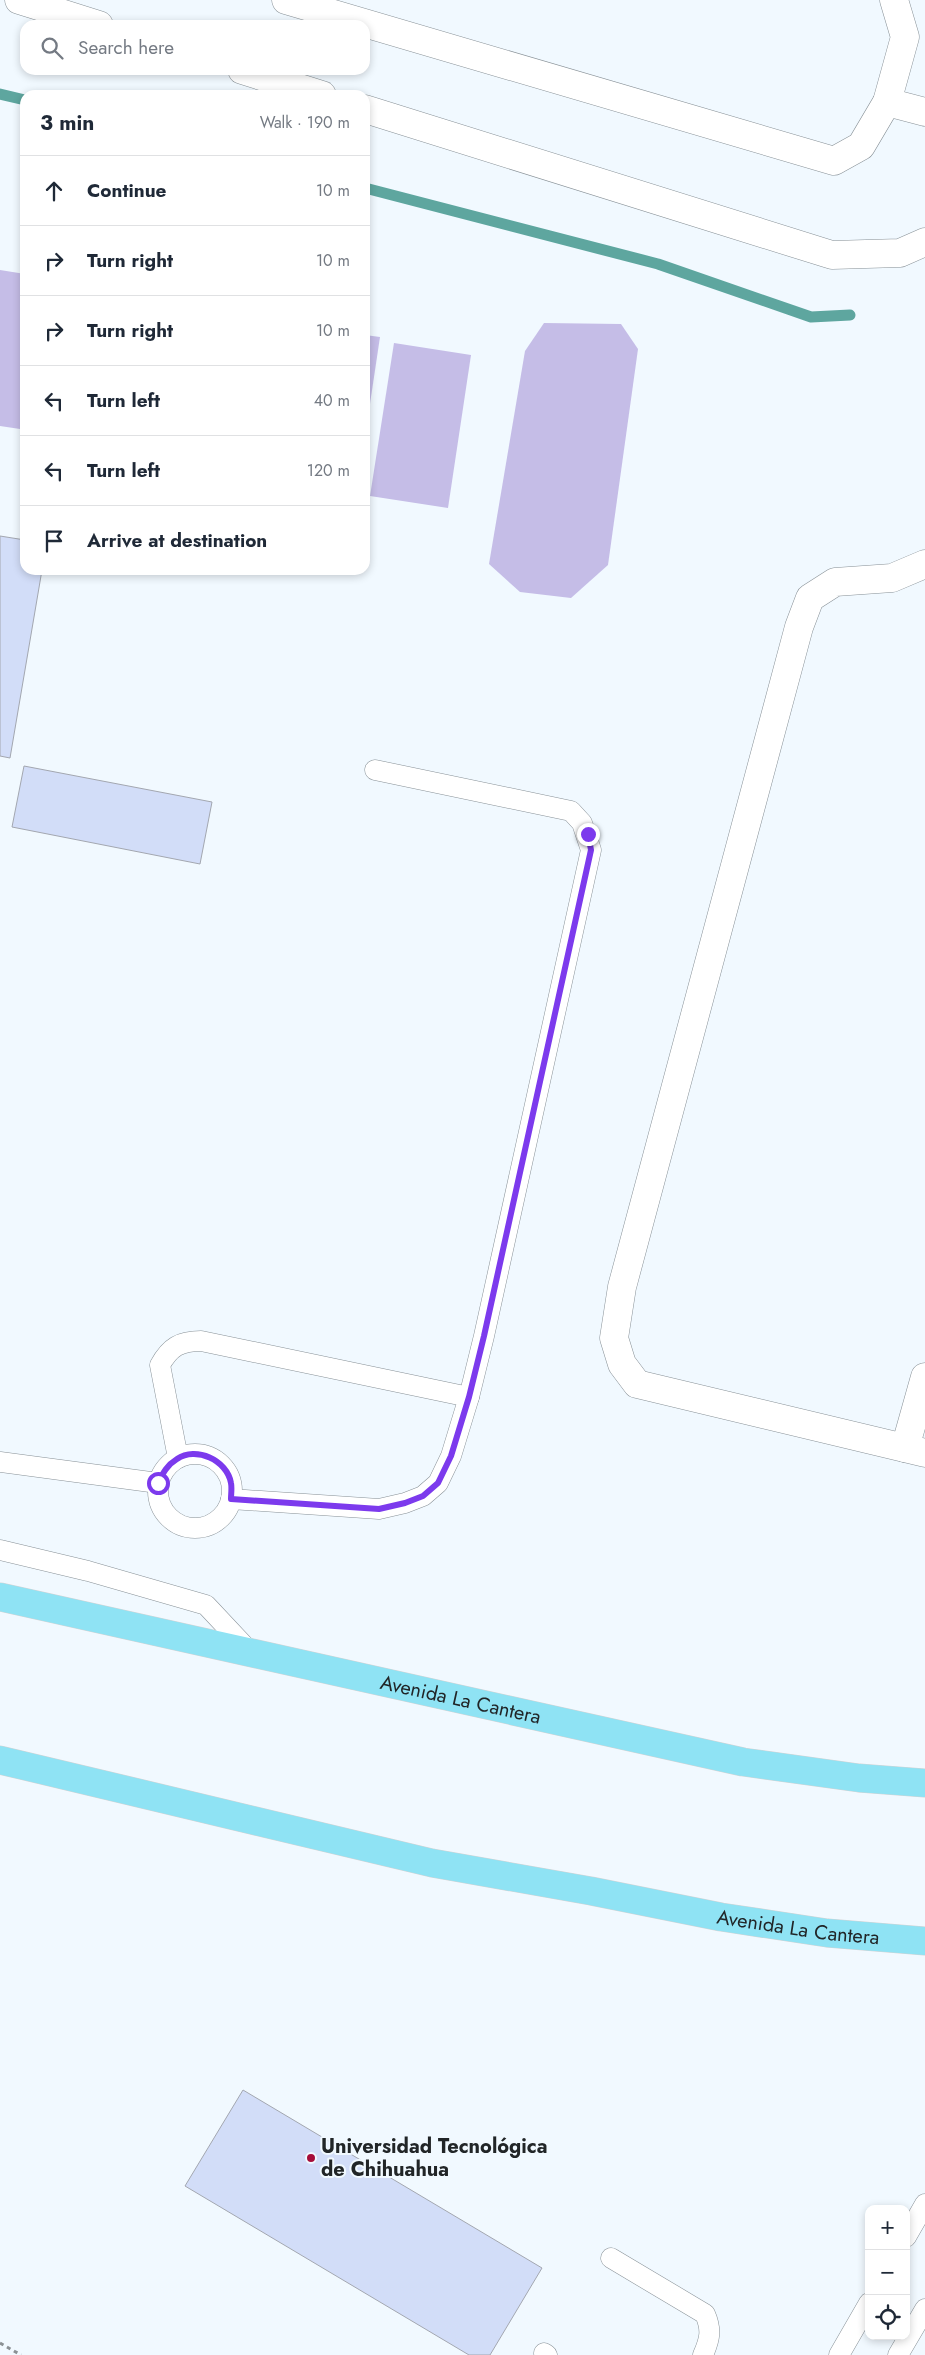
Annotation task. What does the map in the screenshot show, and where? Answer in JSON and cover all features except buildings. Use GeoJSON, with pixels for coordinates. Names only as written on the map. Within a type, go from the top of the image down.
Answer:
{"type":"FeatureCollection","features":[{"type":"Feature","properties":{"kind":"main road","name":"Avenida La Cantera"},"geometry":{"type":"LineString","coordinates":[[0,1597],[743,1762],[859,1778],[925,1783]]}},
{"type":"Feature","properties":{"kind":"main road","name":"Avenida La Cantera"},"geometry":{"type":"LineString","coordinates":[[0,1760],[432,1862],[721,1917],[827,1933],[925,1941]]}},
{"type":"Feature","properties":{"kind":"street"},"geometry":{"type":"LineString","coordinates":[[19,0],[83,20]]}},
{"type":"Feature","properties":{"kind":"street"},"geometry":{"type":"LineString","coordinates":[[286,0],[354,20]]}},
{"type":"Feature","properties":{"kind":"street"},"geometry":{"type":"LineString","coordinates":[[370,25],[834,161],[861,146],[887,102],[915,40],[894,0]]}},
{"type":"Feature","properties":{"kind":"street"},"geometry":{"type":"LineString","coordinates":[[258,75],[306,90]]}},
{"type":"Feature","properties":{"kind":"street"},"geometry":{"type":"LineString","coordinates":[[887,102],[925,112]]}},
{"type":"Feature","properties":{"kind":"street"},"geometry":{"type":"LineString","coordinates":[[370,110],[832,255],[900,253],[925,242]]}},
{"type":"Feature","properties":{"kind":"street"},"geometry":{"type":"LineString","coordinates":[[925,564],[892,578],[835,582],[810,598],[799,627],[627,1268],[614,1338],[622,1364],[637,1384],[915,1450],[925,1377]]}},
{"type":"Feature","properties":{"kind":"lane"},"geometry":{"type":"LineString","coordinates":[[231,1499],[379,1509],[405,1503],[423,1496],[438,1483],[451,1456],[469,1397],[591,850],[582,823],[571,811],[375,770]]}},
{"type":"Feature","properties":{"kind":"lane"},"geometry":{"type":"LineString","coordinates":[[178,1458],[160,1365],[166,1353],[174,1346],[188,1341],[201,1341],[469,1397]]}},
{"type":"Feature","properties":{"kind":"lane"},"geometry":{"type":"LineString","coordinates":[[195,1453],[211,1457],[224,1468],[228,1475],[231,1482],[231,1499],[224,1514],[211,1525],[195,1528],[178,1525],[165,1514],[158,1500],[158,1483],[165,1468],[178,1458],[195,1453]]}},
{"type":"Feature","properties":{"kind":"lane"},"geometry":{"type":"LineString","coordinates":[[0,1462],[158,1483]]}},
{"type":"Feature","properties":{"kind":"lane"},"geometry":{"type":"LineString","coordinates":[[0,1550],[206,1605],[251,1653]]}},
{"type":"Feature","properties":{"kind":"lane"},"geometry":{"type":"LineString","coordinates":[[910,2230],[925,2204]]}},
{"type":"Feature","properties":{"kind":"lane"},"geometry":{"type":"LineString","coordinates":[[611,2258],[705,2314],[710,2326],[710,2339],[703,2355]]}},
{"type":"Feature","properties":{"kind":"lane"},"geometry":{"type":"LineString","coordinates":[[898,2355],[925,2309]]}},
{"type":"Feature","properties":{"kind":"lane"},"geometry":{"type":"LineString","coordinates":[[839,2355],[865,2310]]}},
{"type":"Feature","properties":{"kind":"path"},"geometry":{"type":"LineString","coordinates":[[0,2343],[21,2355]]}},
{"type":"Feature","properties":{"kind":"shaded area"},"geometry":{"type":"Polygon","coordinates":[[[0,270],[20,273],[20,429],[0,426],[0,270]]]}},
{"type":"Feature","properties":{"kind":"shaded area"},"geometry":{"type":"Polygon","coordinates":[[[544,323],[621,324],[638,349],[608,565],[571,598],[520,592],[489,564],[525,351],[544,323]]]}},
{"type":"Feature","properties":{"kind":"shaded area"},"geometry":{"type":"Polygon","coordinates":[[[370,336],[380,337],[370,404],[370,336]]]}},
{"type":"Feature","properties":{"kind":"shaded area"},"geometry":{"type":"Polygon","coordinates":[[[394,343],[471,355],[448,508],[370,496],[394,343]]]}},
{"type":"Feature","properties":{"kind":"waterway"},"geometry":{"type":"LineString","coordinates":[[0,94],[20,99]]}},
{"type":"Feature","properties":{"kind":"waterway"},"geometry":{"type":"LineString","coordinates":[[370,189],[658,264],[811,317],[850,315]]}},
{"type":"Feature","properties":{"kind":"place","name":"Universidad Tecnológica de Chihuahua"},"geometry":{"type":"Point","coordinates":[311,2158]}},
{"type":"Feature","properties":{"kind":"route"},"geometry":{"type":"LineString","coordinates":[[158,1483],[165,1468],[178,1458],[195,1453],[211,1457],[224,1468],[231,1482],[231,1499],[379,1509],[405,1503],[423,1496],[438,1483],[451,1456],[469,1397],[484,1336],[591,850],[588,834]]}}]}
